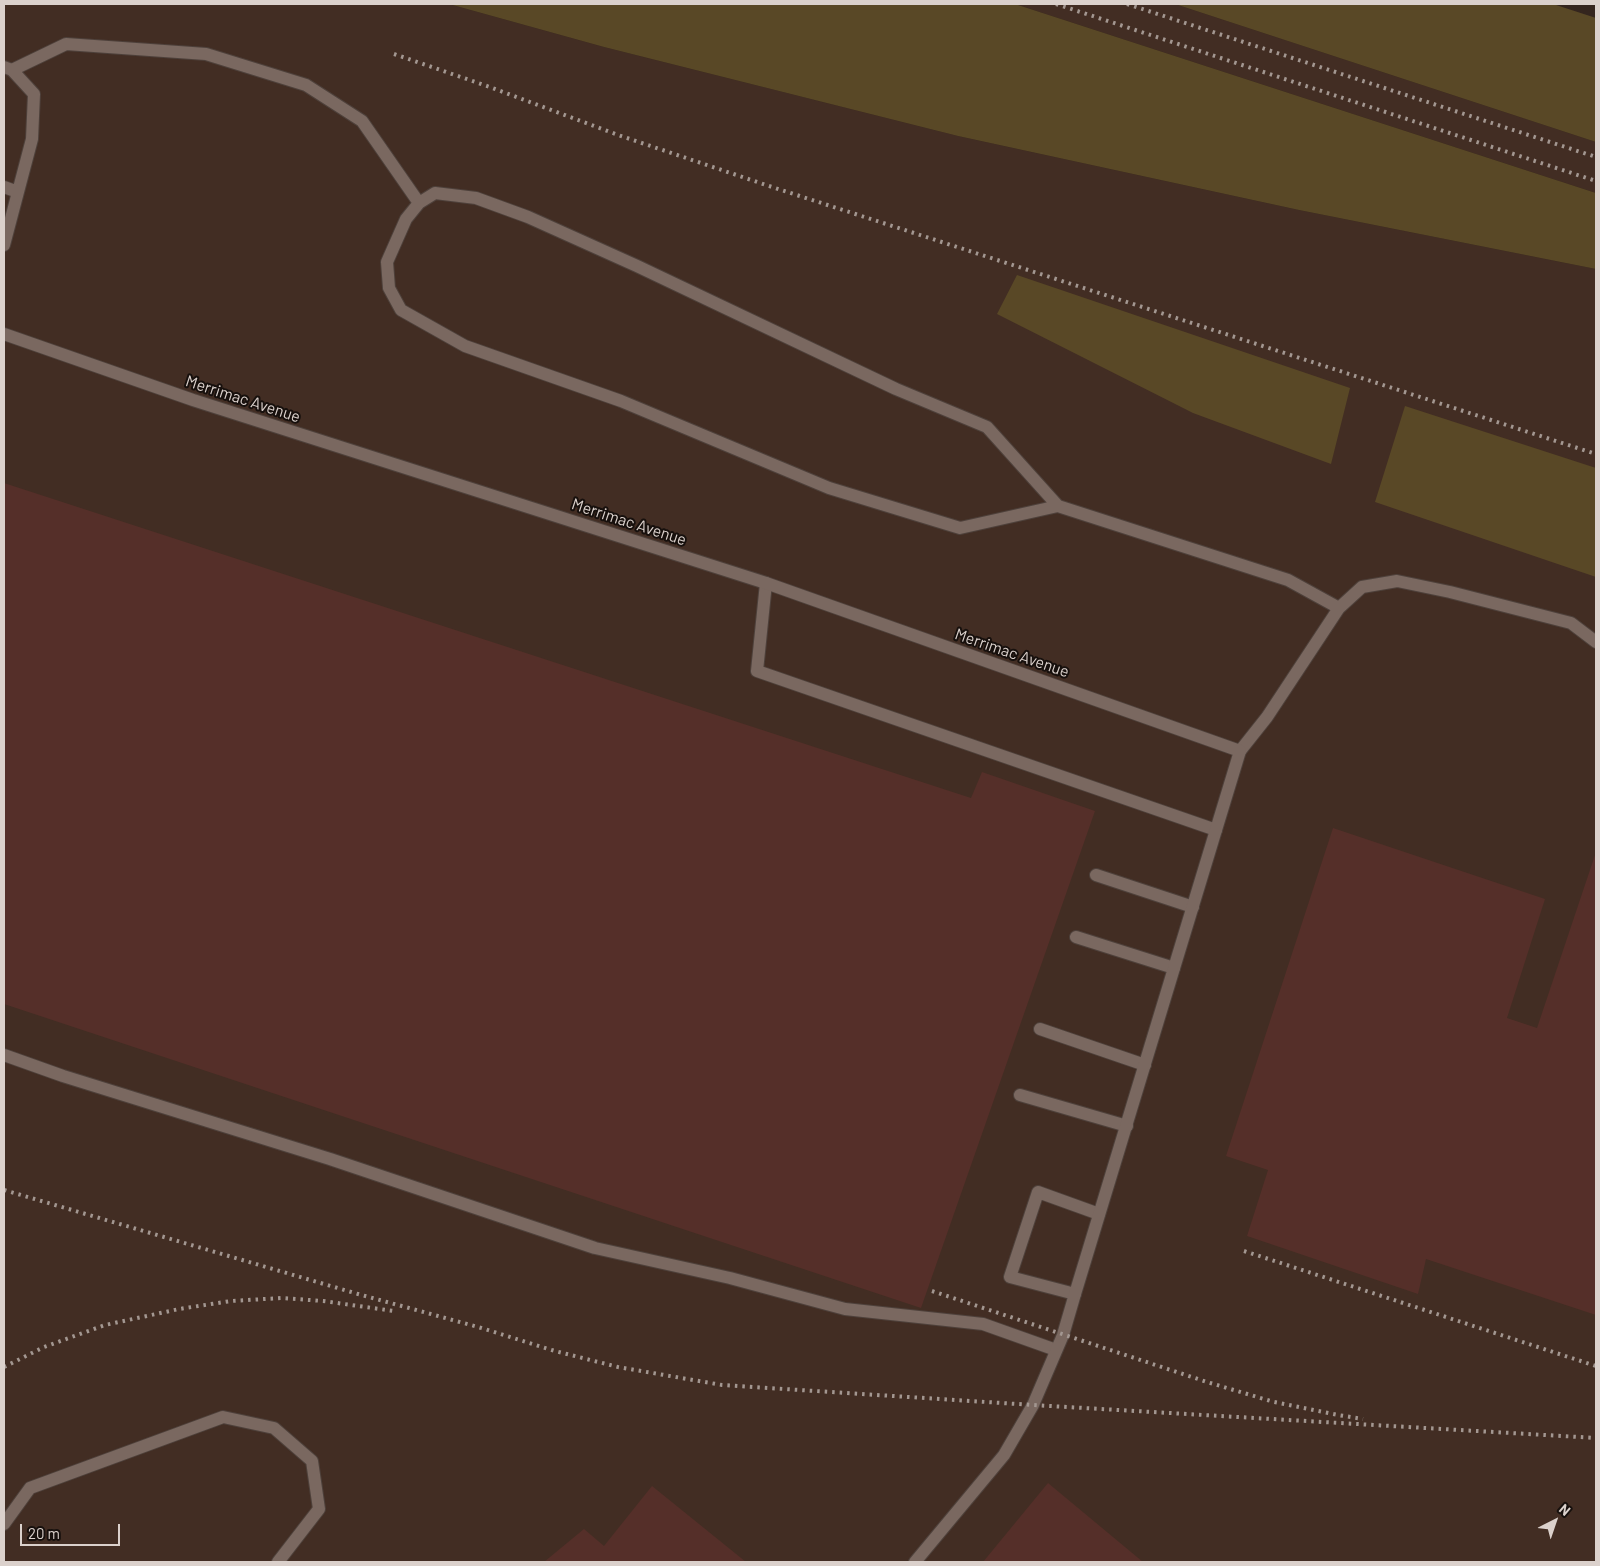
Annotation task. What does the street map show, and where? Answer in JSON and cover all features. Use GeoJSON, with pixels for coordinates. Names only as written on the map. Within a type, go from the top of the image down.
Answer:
{"type":"FeatureCollection","features":[{"type":"Feature","properties":{"kind":"street"},"geometry":{"type":"LineString","coordinates":[[4,245],[32,139],[34,94],[8,68],[66,44],[206,54],[306,85],[362,121],[419,204]]}},
{"type":"Feature","properties":{"kind":"street"},"geometry":{"type":"LineString","coordinates":[[4,187],[18,192]]}},
{"type":"Feature","properties":{"kind":"street"},"geometry":{"type":"LineString","coordinates":[[1058,506],[960,528],[829,488],[621,401],[465,346],[401,310],[389,288],[387,262],[406,219],[419,204],[435,193],[476,198],[528,217],[637,266],[896,389],[987,427],[1058,506],[1288,580],[1340,608]]}},
{"type":"Feature","properties":{"kind":"street","name":"Merrimac Avenue"},"geometry":{"type":"LineString","coordinates":[[4,334],[193,400],[766,583],[1240,751]]}},
{"type":"Feature","properties":{"kind":"street"},"geometry":{"type":"LineString","coordinates":[[915,1562],[1004,1455],[1033,1405],[1064,1335],[1074,1294],[1127,1126],[1240,751],[1267,717],[1340,608],[1362,587],[1397,581],[1450,592],[1571,623],[1596,642]]}},
{"type":"Feature","properties":{"kind":"street"},"geometry":{"type":"LineString","coordinates":[[766,583],[757,671],[1216,830]]}},
{"type":"Feature","properties":{"kind":"street"},"geometry":{"type":"LineString","coordinates":[[1096,874],[1192,907]]}},
{"type":"Feature","properties":{"kind":"street"},"geometry":{"type":"LineString","coordinates":[[1076,937],[1174,968]]}},
{"type":"Feature","properties":{"kind":"street"},"geometry":{"type":"LineString","coordinates":[[1040,1029],[1145,1065]]}},
{"type":"Feature","properties":{"kind":"street"},"geometry":{"type":"LineString","coordinates":[[4,1055],[63,1076],[330,1158],[595,1248],[730,1278],[845,1309],[983,1324],[1056,1350]]}},
{"type":"Feature","properties":{"kind":"street"},"geometry":{"type":"LineString","coordinates":[[1020,1095],[1127,1126]]}},
{"type":"Feature","properties":{"kind":"street"},"geometry":{"type":"LineString","coordinates":[[1074,1294],[1010,1276],[1038,1192],[1099,1214]]}},
{"type":"Feature","properties":{"kind":"street"},"geometry":{"type":"LineString","coordinates":[[4,1524],[30,1488],[223,1417],[274,1428],[312,1461],[319,1509],[278,1562]]}},
{"type":"Feature","properties":{"kind":"shaded area"},"geometry":{"type":"Polygon","coordinates":[[[4,4],[449,4],[604,47],[958,136],[1299,210],[1596,269],[1596,1562],[4,1562],[4,4]]]}},
{"type":"Feature","properties":{"kind":"shaded area"},"geometry":{"type":"Polygon","coordinates":[[[449,4],[1015,4],[1596,193],[1596,269],[1299,210],[958,136],[604,47],[449,4]]]}},
{"type":"Feature","properties":{"kind":"shaded area"},"geometry":{"type":"Polygon","coordinates":[[[1015,4],[1175,4],[1596,142],[1596,193],[1015,4]]]}},
{"type":"Feature","properties":{"kind":"shaded area"},"geometry":{"type":"Polygon","coordinates":[[[1175,4],[1553,4],[1596,18],[1596,142],[1175,4]]]}},
{"type":"Feature","properties":{"kind":"shaded area"},"geometry":{"type":"Polygon","coordinates":[[[1017,275],[1350,388],[1331,464],[1193,413],[997,314],[1017,275]]]}},
{"type":"Feature","properties":{"kind":"shaded area"},"geometry":{"type":"Polygon","coordinates":[[[1405,406],[1596,468],[1596,577],[1375,502],[1405,406]]]}},
{"type":"Feature","properties":{"kind":"building"},"geometry":{"type":"Polygon","coordinates":[[[4,483],[971,798],[982,772],[1095,811],[921,1308],[4,1004],[4,483]]]}},
{"type":"Feature","properties":{"kind":"building"},"geometry":{"type":"Polygon","coordinates":[[[1333,828],[1545,899],[1507,1018],[1537,1028],[1596,852],[1596,1315],[1426,1259],[1418,1294],[1247,1236],[1268,1170],[1226,1156],[1333,828]]]}},
{"type":"Feature","properties":{"kind":"building"},"geometry":{"type":"Polygon","coordinates":[[[1048,1483],[1143,1562],[983,1562],[1048,1483]]]}},
{"type":"Feature","properties":{"kind":"building"},"geometry":{"type":"Polygon","coordinates":[[[652,1486],[746,1562],[544,1562],[584,1529],[604,1546],[652,1486]]]}},
{"type":"Feature","properties":{"kind":"railway"},"geometry":{"type":"LineString","coordinates":[[1056,4],[1596,181]]}},
{"type":"Feature","properties":{"kind":"railway"},"geometry":{"type":"LineString","coordinates":[[1127,4],[1596,157]]}},
{"type":"Feature","properties":{"kind":"railway"},"geometry":{"type":"LineString","coordinates":[[394,54],[621,136],[772,187],[1596,454]]}},
{"type":"Feature","properties":{"kind":"railway"},"geometry":{"type":"LineString","coordinates":[[4,1190],[555,1351],[618,1367],[722,1385],[1596,1438]]}},
{"type":"Feature","properties":{"kind":"railway"},"geometry":{"type":"LineString","coordinates":[[1244,1251],[1596,1366]]}},
{"type":"Feature","properties":{"kind":"railway"},"geometry":{"type":"LineString","coordinates":[[932,1291],[1207,1382],[1274,1402],[1363,1419]]}},
{"type":"Feature","properties":{"kind":"railway"},"geometry":{"type":"LineString","coordinates":[[4,1367],[44,1347],[105,1325],[179,1309],[231,1301],[282,1298],[323,1301],[394,1311]]}}]}
